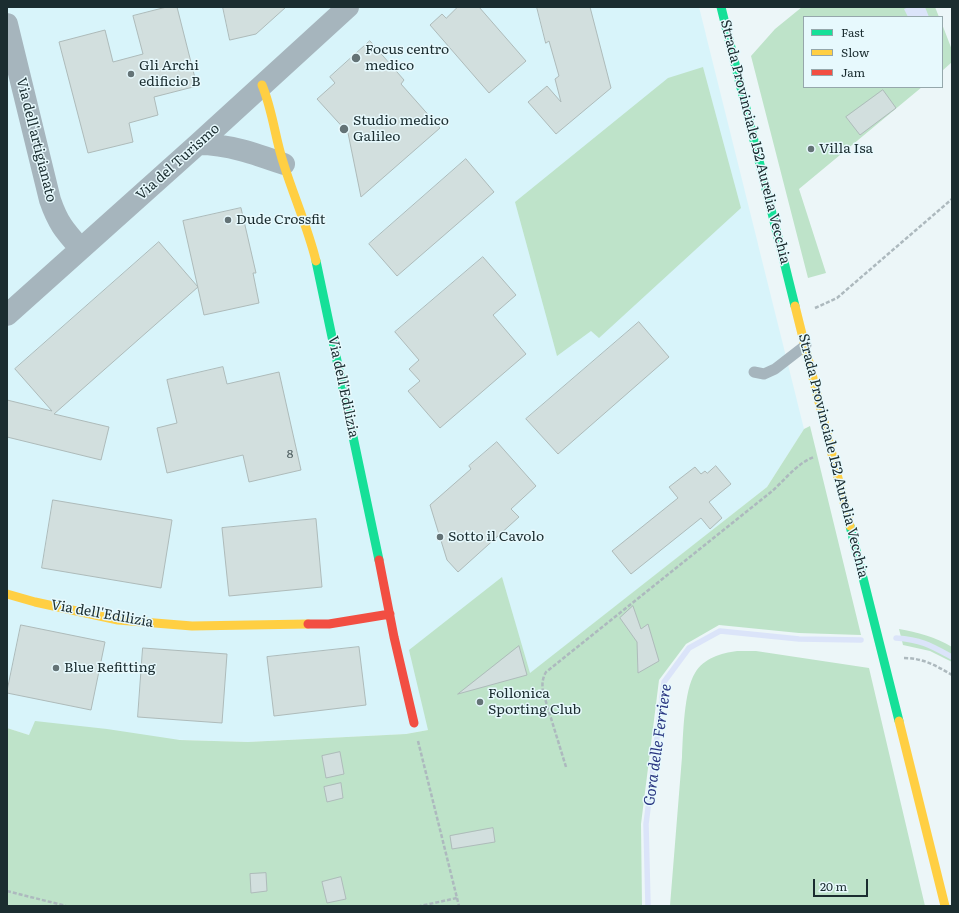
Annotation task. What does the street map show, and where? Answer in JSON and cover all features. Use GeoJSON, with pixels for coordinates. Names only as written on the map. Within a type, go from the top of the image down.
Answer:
{"type":"FeatureCollection","features":[{"type":"Feature","properties":{"kind":"street","name":"Via del Turismo"},"geometry":{"type":"LineString","coordinates":[[7,315],[348,7]]}},
{"type":"Feature","properties":{"kind":"street","name":"Strada Provinciale 152 Aurelia Vecchia"},"geometry":{"type":"LineString","coordinates":[[724,9],[831,450],[945,906]]}},
{"type":"Feature","properties":{"kind":"street","name":"Via dell'artigianato"},"geometry":{"type":"LineString","coordinates":[[7,24],[50,200],[56,218],[65,232],[80,248]]}},
{"type":"Feature","properties":{"kind":"street","name":"Via dell'Edilizia"},"geometry":{"type":"LineString","coordinates":[[262,85],[270,106],[284,164],[305,223],[316,261],[373,526],[394,638],[414,723]]}},
{"type":"Feature","properties":{"kind":"street"},"geometry":{"type":"LineString","coordinates":[[198,144],[214,144],[230,147],[284,164]]}},
{"type":"Feature","properties":{"kind":"street","name":"Via dell'Edilizia"},"geometry":{"type":"LineString","coordinates":[[7,594],[35,602],[118,620],[192,626],[329,624],[390,614]]}},
{"type":"Feature","properties":{"kind":"lane"},"geometry":{"type":"LineString","coordinates":[[754,372],[764,374],[775,369],[806,345]]}},
{"type":"Feature","properties":{"kind":"lane"},"geometry":{"type":"LineString","coordinates":[[394,638],[404,630]]}},
{"type":"Feature","properties":{"kind":"path"},"geometry":{"type":"LineString","coordinates":[[798,314],[837,298],[952,199]]}},
{"type":"Feature","properties":{"kind":"path"},"geometry":{"type":"LineString","coordinates":[[566,767],[543,692],[543,676],[546,672],[771,492],[810,458],[831,450]]}},
{"type":"Feature","properties":{"kind":"path"},"geometry":{"type":"LineString","coordinates":[[884,658],[909,658],[924,660],[952,675]]}},
{"type":"Feature","properties":{"kind":"path"},"geometry":{"type":"LineString","coordinates":[[414,723],[459,906]]}},
{"type":"Feature","properties":{"kind":"path"},"geometry":{"type":"LineString","coordinates":[[7,890],[66,906]]}},
{"type":"Feature","properties":{"kind":"path"},"geometry":{"type":"LineString","coordinates":[[420,906],[457,898]]}},
{"type":"Feature","properties":{"kind":"shaded area"},"geometry":{"type":"Polygon","coordinates":[[[7,7],[699,7],[804,429],[767,487],[530,674],[428,730],[406,734],[248,742],[29,735],[7,728],[7,7]]]}},
{"type":"Feature","properties":{"kind":"shaded area"},"geometry":{"type":"Polygon","coordinates":[[[909,7],[925,7],[929,16],[908,16],[904,9],[909,7]]]}},
{"type":"Feature","properties":{"kind":"green space","name":"Villa Isa"},"geometry":{"type":"Polygon","coordinates":[[[802,7],[935,7],[939,16],[803,16],[803,88],[921,88],[799,189],[826,273],[808,278],[751,56],[775,29],[802,7]]]}},
{"type":"Feature","properties":{"kind":"green space"},"geometry":{"type":"Polygon","coordinates":[[[943,27],[952,50],[952,62],[943,70],[943,27]]]}},
{"type":"Feature","properties":{"kind":"green space"},"geometry":{"type":"Polygon","coordinates":[[[703,67],[741,208],[599,338],[591,331],[557,356],[515,202],[668,78],[703,67]]]}},
{"type":"Feature","properties":{"kind":"green space"},"geometry":{"type":"Polygon","coordinates":[[[810,426],[861,635],[799,633],[719,625],[686,644],[659,680],[641,824],[642,906],[7,906],[7,728],[29,735],[35,721],[107,729],[180,740],[248,742],[406,734],[428,730],[409,650],[502,577],[530,673],[767,487],[804,429],[810,426]]]}},
{"type":"Feature","properties":{"kind":"green space"},"geometry":{"type":"Polygon","coordinates":[[[899,629],[926,635],[940,640],[952,647],[952,662],[930,651],[903,645],[899,629]]]}},
{"type":"Feature","properties":{"kind":"green space"},"geometry":{"type":"Polygon","coordinates":[[[737,651],[756,651],[869,668],[925,906],[670,906],[688,690],[695,673],[708,660],[725,653],[737,651]]]}},
{"type":"Feature","properties":{"kind":"building","name":"Gli Archi edificio B"},"geometry":{"type":"Polygon","coordinates":[[[167,7],[177,7],[197,86],[154,97],[158,115],[129,123],[133,142],[88,153],[59,42],[105,30],[113,62],[143,54],[133,16],[167,7]]]}},
{"type":"Feature","properties":{"kind":"building"},"geometry":{"type":"Polygon","coordinates":[[[223,7],[286,7],[256,34],[230,40],[223,7]]]}},
{"type":"Feature","properties":{"kind":"building"},"geometry":{"type":"Polygon","coordinates":[[[458,7],[479,7],[526,61],[489,93],[430,25],[442,14],[446,18],[458,7]]]}},
{"type":"Feature","properties":{"kind":"building"},"geometry":{"type":"Polygon","coordinates":[[[537,7],[590,7],[611,88],[556,134],[528,102],[547,86],[561,102],[555,79],[559,76],[549,41],[546,43],[537,7]]]}},
{"type":"Feature","properties":{"kind":"building"},"geometry":{"type":"Polygon","coordinates":[[[370,41],[404,80],[401,84],[440,128],[361,197],[348,133],[317,99],[335,83],[330,77],[370,41]]]}},
{"type":"Feature","properties":{"kind":"building"},"geometry":{"type":"Polygon","coordinates":[[[883,90],[896,108],[860,135],[846,117],[883,90]]]}},
{"type":"Feature","properties":{"kind":"building"},"geometry":{"type":"Polygon","coordinates":[[[466,159],[494,192],[397,276],[369,244],[466,159]]]}},
{"type":"Feature","properties":{"kind":"building"},"geometry":{"type":"Polygon","coordinates":[[[241,208],[256,273],[253,273],[259,303],[204,315],[183,221],[241,208]]]}},
{"type":"Feature","properties":{"kind":"building"},"geometry":{"type":"Polygon","coordinates":[[[159,242],[198,287],[54,414],[109,427],[101,460],[7,437],[7,400],[52,411],[15,369],[159,242]]]}},
{"type":"Feature","properties":{"kind":"building"},"geometry":{"type":"Polygon","coordinates":[[[483,257],[516,295],[493,315],[526,354],[440,428],[408,391],[420,381],[409,369],[419,360],[395,332],[483,257]]]}},
{"type":"Feature","properties":{"kind":"building"},"geometry":{"type":"Polygon","coordinates":[[[639,322],[669,357],[558,454],[526,419],[639,322]]]}},
{"type":"Feature","properties":{"kind":"building"},"geometry":{"type":"Polygon","coordinates":[[[223,367],[227,384],[279,372],[301,470],[249,482],[243,455],[167,473],[157,428],[177,423],[167,380],[223,367]]]}},
{"type":"Feature","properties":{"kind":"building"},"geometry":{"type":"Polygon","coordinates":[[[497,442],[536,486],[511,509],[519,517],[458,572],[447,560],[430,505],[471,469],[469,466],[497,442]]]}},
{"type":"Feature","properties":{"kind":"building"},"geometry":{"type":"Polygon","coordinates":[[[716,466],[731,484],[709,502],[722,518],[710,529],[701,518],[631,574],[612,551],[678,498],[669,487],[695,467],[701,474],[705,471],[707,473],[716,466]]]}},
{"type":"Feature","properties":{"kind":"building"},"geometry":{"type":"Polygon","coordinates":[[[53,500],[172,520],[161,588],[42,568],[53,500]]]}},
{"type":"Feature","properties":{"kind":"building"},"geometry":{"type":"Polygon","coordinates":[[[316,519],[322,587],[229,596],[222,528],[316,519]]]}},
{"type":"Feature","properties":{"kind":"building"},"geometry":{"type":"Polygon","coordinates":[[[633,606],[641,629],[648,624],[659,661],[638,673],[637,642],[620,618],[633,606]]]}},
{"type":"Feature","properties":{"kind":"building","name":"Blue Refitting"},"geometry":{"type":"Polygon","coordinates":[[[21,625],[105,642],[91,710],[7,693],[21,625]]]}},
{"type":"Feature","properties":{"kind":"building"},"geometry":{"type":"Polygon","coordinates":[[[519,646],[527,675],[458,694],[519,646]]]}},
{"type":"Feature","properties":{"kind":"building"},"geometry":{"type":"Polygon","coordinates":[[[359,647],[366,705],[274,716],[267,657],[359,647]]]}},
{"type":"Feature","properties":{"kind":"building"},"geometry":{"type":"Polygon","coordinates":[[[143,648],[227,654],[222,723],[138,717],[143,648]]]}},
{"type":"Feature","properties":{"kind":"building"},"geometry":{"type":"Polygon","coordinates":[[[340,752],[344,774],[326,778],[322,756],[340,752]]]}},
{"type":"Feature","properties":{"kind":"building"},"geometry":{"type":"Polygon","coordinates":[[[341,783],[343,798],[327,802],[324,787],[341,783]]]}},
{"type":"Feature","properties":{"kind":"building"},"geometry":{"type":"Polygon","coordinates":[[[493,828],[495,842],[452,849],[450,836],[493,828]]]}},
{"type":"Feature","properties":{"kind":"building"},"geometry":{"type":"Polygon","coordinates":[[[266,873],[267,891],[251,893],[250,874],[266,873]]]}},
{"type":"Feature","properties":{"kind":"building"},"geometry":{"type":"Polygon","coordinates":[[[341,877],[346,899],[327,903],[322,882],[341,877]]]}},
{"type":"Feature","properties":{"kind":"waterway","name":"Gora delle Ferriere"},"geometry":{"type":"LineString","coordinates":[[648,906],[646,824],[664,682],[689,648],[720,631],[799,639],[861,640]]}},
{"type":"Feature","properties":{"kind":"waterway","name":"Gora delle Ferriere"},"geometry":{"type":"LineString","coordinates":[[896,638],[913,640],[926,644],[952,657]]}},
{"type":"Feature","properties":{"kind":"traffic: fast"},"geometry":{"type":"LineString","coordinates":[[721,7],[795,306]]}},
{"type":"Feature","properties":{"kind":"traffic: fast"},"geometry":{"type":"LineString","coordinates":[[316,261],[379,560]]}},
{"type":"Feature","properties":{"kind":"traffic: fast"},"geometry":{"type":"LineString","coordinates":[[850,526],[899,721]]}},
{"type":"Feature","properties":{"kind":"traffic: slow"},"geometry":{"type":"LineString","coordinates":[[262,85],[269,105],[281,155],[316,261]]}},
{"type":"Feature","properties":{"kind":"traffic: slow"},"geometry":{"type":"LineString","coordinates":[[795,306],[850,526]]}},
{"type":"Feature","properties":{"kind":"traffic: slow"},"geometry":{"type":"LineString","coordinates":[[7,594],[35,602],[118,620],[192,626],[308,624]]}},
{"type":"Feature","properties":{"kind":"traffic: slow"},"geometry":{"type":"LineString","coordinates":[[899,721],[945,906]]}},
{"type":"Feature","properties":{"kind":"traffic: jam"},"geometry":{"type":"LineString","coordinates":[[379,560],[394,637],[414,723]]}},
{"type":"Feature","properties":{"kind":"traffic: jam"},"geometry":{"type":"LineString","coordinates":[[308,624],[329,624],[390,614]]}},
{"type":"Feature","properties":{"kind":"place","name":"Focus centro medico"},"geometry":{"type":"Point","coordinates":[356,58]}},
{"type":"Feature","properties":{"kind":"place","name":"Gli Archi edificio B"},"geometry":{"type":"Point","coordinates":[131,74]}},
{"type":"Feature","properties":{"kind":"place","name":"Studio medico Galileo"},"geometry":{"type":"Point","coordinates":[344,129]}},
{"type":"Feature","properties":{"kind":"place","name":"Villa Isa"},"geometry":{"type":"Point","coordinates":[811,149]}},
{"type":"Feature","properties":{"kind":"place","name":"Dude Crossfit"},"geometry":{"type":"Point","coordinates":[228,220]}},
{"type":"Feature","properties":{"kind":"place","name":"Sotto il Cavolo"},"geometry":{"type":"Point","coordinates":[440,537]}},
{"type":"Feature","properties":{"kind":"place","name":"Blue Refitting"},"geometry":{"type":"Point","coordinates":[56,668]}},
{"type":"Feature","properties":{"kind":"place","name":"Follonica Sporting Club"},"geometry":{"type":"Point","coordinates":[480,702]}}]}
